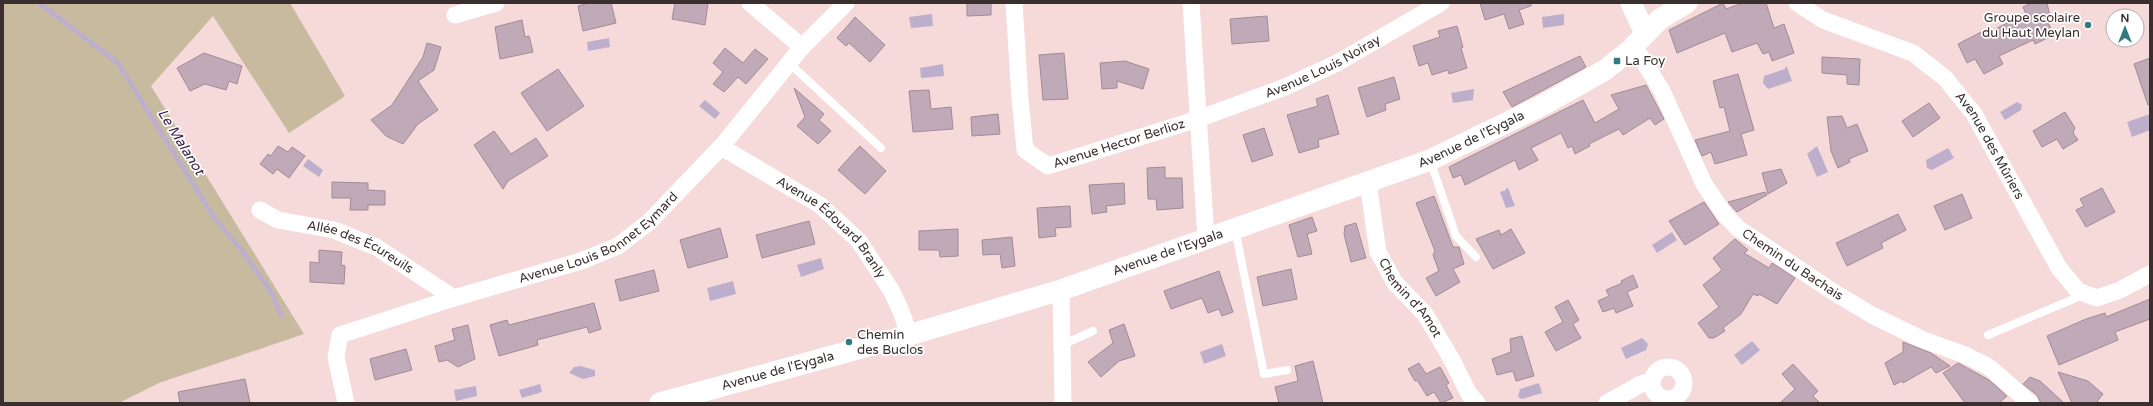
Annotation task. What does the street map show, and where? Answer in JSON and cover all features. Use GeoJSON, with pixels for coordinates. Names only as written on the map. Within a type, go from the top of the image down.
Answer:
{"type":"FeatureCollection","features":[{"type":"Feature","properties":{"kind":"street"},"geometry":{"type":"LineString","coordinates":[[455,15],[496,3]]}},
{"type":"Feature","properties":{"kind":"street"},"geometry":{"type":"LineString","coordinates":[[750,3],[802,47]]}},
{"type":"Feature","properties":{"kind":"street","name":"Avenue Louis Bonnet Eymard"},"geometry":{"type":"LineString","coordinates":[[346,403],[336,358],[340,335],[454,298],[581,261],[618,246],[649,222],[721,147],[802,47],[846,3]]}},
{"type":"Feature","properties":{"kind":"street","name":"Avenue Hector Berlioz"},"geometry":{"type":"LineString","coordinates":[[1014,3],[1025,150],[1048,166],[1198,119]]}},
{"type":"Feature","properties":{"kind":"street"},"geometry":{"type":"LineString","coordinates":[[1191,3],[1206,239]]}},
{"type":"Feature","properties":{"kind":"street","name":"Avenue Louis Noiray"},"geometry":{"type":"LineString","coordinates":[[1198,119],[1285,88],[1344,59],[1441,3]]}},
{"type":"Feature","properties":{"kind":"street"},"geometry":{"type":"LineString","coordinates":[[1631,3],[1638,40]]}},
{"type":"Feature","properties":{"kind":"street","name":"Avenue de l'Eygala"},"geometry":{"type":"LineString","coordinates":[[660,403],[909,335],[1061,290],[1430,160],[1543,105],[1605,70],[1660,18],[1687,3]]}},
{"type":"Feature","properties":{"kind":"street","name":"Avenue des Mûriers"},"geometry":{"type":"LineString","coordinates":[[1797,3],[1823,20],[1913,53],[1945,78],[1974,114],[2059,268],[2078,291],[2086,294]]}},
{"type":"Feature","properties":{"kind":"street","name":"Chemin du Bachais"},"geometry":{"type":"LineString","coordinates":[[1638,40],[1640,57],[1662,91],[1704,184],[1726,215],[1739,229],[1835,293],[1872,315],[1921,339],[1965,355],[1989,367],[2030,403]]}},
{"type":"Feature","properties":{"kind":"street","name":"Avenue Édouard Branly"},"geometry":{"type":"LineString","coordinates":[[721,147],[820,205],[859,242],[891,290],[901,311],[909,335]]}},
{"type":"Feature","properties":{"kind":"street","name":"Chemin d'Amot"},"geometry":{"type":"LineString","coordinates":[[1368,183],[1378,252],[1395,283],[1425,314],[1452,360],[1469,394],[1477,403]]}},
{"type":"Feature","properties":{"kind":"street","name":"Allée des Écureuils"},"geometry":{"type":"LineString","coordinates":[[260,210],[278,220],[334,230],[376,247],[454,298]]}},
{"type":"Feature","properties":{"kind":"street"},"geometry":{"type":"LineString","coordinates":[[2086,294],[2097,298],[2120,290],[2150,274]]}},
{"type":"Feature","properties":{"kind":"street"},"geometry":{"type":"LineString","coordinates":[[1061,290],[1063,403]]}},
{"type":"Feature","properties":{"kind":"street"},"geometry":{"type":"LineString","coordinates":[[1607,403],[1640,384],[1652,381]]}},
{"type":"Feature","properties":{"kind":"lane"},"geometry":{"type":"LineString","coordinates":[[789,63],[882,148]]}},
{"type":"Feature","properties":{"kind":"lane"},"geometry":{"type":"LineString","coordinates":[[1430,160],[1456,236],[1476,257]]}},
{"type":"Feature","properties":{"kind":"lane"},"geometry":{"type":"LineString","coordinates":[[1235,229],[1264,374],[1287,370]]}},
{"type":"Feature","properties":{"kind":"lane"},"geometry":{"type":"LineString","coordinates":[[1988,335],[2086,294]]}},
{"type":"Feature","properties":{"kind":"lane"},"geometry":{"type":"LineString","coordinates":[[1062,342],[1071,341],[1093,331]]}},
{"type":"Feature","properties":{"kind":"shaded area"},"geometry":{"type":"Polygon","coordinates":[[[3,3],[290,3],[345,96],[289,133],[213,16],[151,86],[304,334],[159,383],[119,403],[3,403],[3,3]]]}},
{"type":"Feature","properties":{"kind":"shaded area"},"geometry":{"type":"Polygon","coordinates":[[[932,14],[933,26],[911,28],[909,17],[932,14]]]}},
{"type":"Feature","properties":{"kind":"shaded area"},"geometry":{"type":"Polygon","coordinates":[[[1564,14],[1564,25],[1543,28],[1542,17],[1564,14]]]}},
{"type":"Feature","properties":{"kind":"shaded area"},"geometry":{"type":"Polygon","coordinates":[[[609,38],[610,47],[588,51],[587,42],[609,38]]]}},
{"type":"Feature","properties":{"kind":"shaded area"},"geometry":{"type":"Polygon","coordinates":[[[943,64],[944,76],[921,78],[920,68],[943,64]]]}},
{"type":"Feature","properties":{"kind":"shaded area"},"geometry":{"type":"Polygon","coordinates":[[[1785,67],[1787,67],[1792,81],[1768,89],[1763,83],[1764,76],[1785,69],[1785,67]]]}},
{"type":"Feature","properties":{"kind":"shaded area"},"geometry":{"type":"Polygon","coordinates":[[[1474,89],[1473,100],[1453,103],[1451,93],[1474,89]]]}},
{"type":"Feature","properties":{"kind":"shaded area"},"geometry":{"type":"Polygon","coordinates":[[[705,100],[720,113],[715,119],[699,106],[705,100]]]}},
{"type":"Feature","properties":{"kind":"shaded area"},"geometry":{"type":"Polygon","coordinates":[[[2017,102],[2022,105],[2021,110],[2005,120],[2000,112],[2017,102]]]}},
{"type":"Feature","properties":{"kind":"shaded area"},"geometry":{"type":"Polygon","coordinates":[[[2150,114],[2150,130],[2132,137],[2127,122],[2150,114]]]}},
{"type":"Feature","properties":{"kind":"shaded area"},"geometry":{"type":"Polygon","coordinates":[[[1817,146],[1828,172],[1817,177],[1807,154],[1817,146]]]}},
{"type":"Feature","properties":{"kind":"shaded area"},"geometry":{"type":"Polygon","coordinates":[[[1948,148],[1954,158],[1932,170],[1927,168],[1926,160],[1948,148]]]}},
{"type":"Feature","properties":{"kind":"shaded area"},"geometry":{"type":"Polygon","coordinates":[[[308,159],[323,170],[319,177],[303,166],[308,159]]]}},
{"type":"Feature","properties":{"kind":"shaded area"},"geometry":{"type":"Polygon","coordinates":[[[1506,188],[1508,188],[1515,206],[1506,208],[1500,192],[1506,190],[1506,188]]]}},
{"type":"Feature","properties":{"kind":"shaded area"},"geometry":{"type":"Polygon","coordinates":[[[1672,232],[1677,240],[1657,253],[1652,245],[1672,232]]]}},
{"type":"Feature","properties":{"kind":"shaded area"},"geometry":{"type":"Polygon","coordinates":[[[821,258],[824,269],[801,277],[797,265],[821,258]]]}},
{"type":"Feature","properties":{"kind":"shaded area"},"geometry":{"type":"Polygon","coordinates":[[[733,281],[736,294],[710,301],[707,288],[733,281]]]}},
{"type":"Feature","properties":{"kind":"shaded area"},"geometry":{"type":"Polygon","coordinates":[[[1642,338],[1648,344],[1646,350],[1626,359],[1621,348],[1642,338]]]}},
{"type":"Feature","properties":{"kind":"shaded area"},"geometry":{"type":"Polygon","coordinates":[[[1752,341],[1760,350],[1742,365],[1734,355],[1752,341]]]}},
{"type":"Feature","properties":{"kind":"shaded area"},"geometry":{"type":"Polygon","coordinates":[[[1222,344],[1226,356],[1204,364],[1200,352],[1222,344]]]}},
{"type":"Feature","properties":{"kind":"shaded area"},"geometry":{"type":"Polygon","coordinates":[[[580,366],[595,370],[595,376],[583,379],[569,373],[574,367],[580,366]]]}},
{"type":"Feature","properties":{"kind":"shaded area"},"geometry":{"type":"Polygon","coordinates":[[[1539,383],[1542,393],[1522,399],[1518,397],[1520,389],[1539,383]]]}},
{"type":"Feature","properties":{"kind":"shaded area"},"geometry":{"type":"Polygon","coordinates":[[[540,384],[542,392],[522,398],[519,390],[540,384]]]}},
{"type":"Feature","properties":{"kind":"shaded area"},"geometry":{"type":"Polygon","coordinates":[[[476,386],[477,396],[456,401],[454,390],[476,386]]]}},
{"type":"Feature","properties":{"kind":"building"},"geometry":{"type":"Polygon","coordinates":[[[589,3],[611,3],[616,23],[583,31],[578,6],[589,3]]]}},
{"type":"Feature","properties":{"kind":"building"},"geometry":{"type":"Polygon","coordinates":[[[675,3],[708,3],[705,25],[672,19],[675,3]]]}},
{"type":"Feature","properties":{"kind":"building"},"geometry":{"type":"Polygon","coordinates":[[[967,3],[991,3],[991,15],[967,16],[967,3]]]}},
{"type":"Feature","properties":{"kind":"building"},"geometry":{"type":"Polygon","coordinates":[[[1480,3],[1531,3],[1531,6],[1519,10],[1524,24],[1509,29],[1504,14],[1485,20],[1480,3]]]}},
{"type":"Feature","properties":{"kind":"building"},"geometry":{"type":"Polygon","coordinates":[[[1723,3],[1726,9],[1743,3],[1766,3],[1774,28],[1784,24],[1794,53],[1772,61],[1769,52],[1763,54],[1757,43],[1732,52],[1725,33],[1677,53],[1669,30],[1723,3]]]}},
{"type":"Feature","properties":{"kind":"building"},"geometry":{"type":"Polygon","coordinates":[[[2031,3],[2047,3],[2050,16],[2046,18],[2054,35],[2035,44],[2033,40],[1999,56],[2003,64],[1984,74],[1975,59],[1967,63],[1958,44],[1985,30],[1987,33],[2026,14],[2023,7],[2031,3]]]}},
{"type":"Feature","properties":{"kind":"building"},"geometry":{"type":"Polygon","coordinates":[[[1267,16],[1269,41],[1232,44],[1230,19],[1267,16]]]}},
{"type":"Feature","properties":{"kind":"building"},"geometry":{"type":"Polygon","coordinates":[[[855,17],[885,45],[870,62],[849,43],[846,46],[837,38],[855,17]]]}},
{"type":"Feature","properties":{"kind":"building"},"geometry":{"type":"Polygon","coordinates":[[[522,20],[525,37],[529,36],[533,52],[500,59],[495,27],[522,20]]]}},
{"type":"Feature","properties":{"kind":"building"},"geometry":{"type":"Polygon","coordinates":[[[1457,26],[1463,47],[1461,48],[1467,68],[1449,74],[1448,70],[1432,75],[1428,63],[1419,66],[1413,46],[1440,37],[1438,31],[1457,26]]]}},
{"type":"Feature","properties":{"kind":"building"},"geometry":{"type":"Polygon","coordinates":[[[427,43],[441,47],[434,70],[418,81],[438,110],[418,124],[403,144],[386,136],[371,120],[392,105],[423,57],[427,43]]]}},
{"type":"Feature","properties":{"kind":"building"},"geometry":{"type":"Polygon","coordinates":[[[725,48],[743,63],[755,49],[768,59],[746,84],[738,77],[724,92],[713,84],[723,72],[713,63],[725,48]]]}},
{"type":"Feature","properties":{"kind":"building"},"geometry":{"type":"Polygon","coordinates":[[[204,53],[242,66],[237,84],[229,81],[226,90],[205,84],[190,91],[177,68],[204,53]]]}},
{"type":"Feature","properties":{"kind":"building"},"geometry":{"type":"Polygon","coordinates":[[[1064,53],[1068,99],[1043,100],[1039,55],[1064,53]]]}},
{"type":"Feature","properties":{"kind":"building"},"geometry":{"type":"Polygon","coordinates":[[[1580,56],[1586,67],[1512,107],[1503,92],[1580,56]]]}},
{"type":"Feature","properties":{"kind":"building"},"geometry":{"type":"Polygon","coordinates":[[[1822,57],[1860,59],[1859,85],[1847,84],[1847,75],[1822,73],[1822,57]]]}},
{"type":"Feature","properties":{"kind":"building"},"geometry":{"type":"Polygon","coordinates":[[[2150,58],[2150,104],[2148,105],[2134,64],[2150,58]]]}},
{"type":"Feature","properties":{"kind":"building"},"geometry":{"type":"Polygon","coordinates":[[[1125,61],[1149,69],[1143,89],[1117,81],[1117,88],[1102,89],[1100,63],[1125,61]]]}},
{"type":"Feature","properties":{"kind":"building"},"geometry":{"type":"Polygon","coordinates":[[[558,69],[584,106],[547,131],[521,93],[558,69]]]}},
{"type":"Feature","properties":{"kind":"building"},"geometry":{"type":"Polygon","coordinates":[[[1738,74],[1754,130],[1741,134],[1747,155],[1715,164],[1711,152],[1702,156],[1695,140],[1730,131],[1724,107],[1720,108],[1713,81],[1738,74]]]}},
{"type":"Feature","properties":{"kind":"building"},"geometry":{"type":"Polygon","coordinates":[[[1394,77],[1400,99],[1385,104],[1386,110],[1367,117],[1358,88],[1394,77]]]}},
{"type":"Feature","properties":{"kind":"building"},"geometry":{"type":"Polygon","coordinates":[[[1646,85],[1664,119],[1655,125],[1650,118],[1623,135],[1619,129],[1589,144],[1590,146],[1575,154],[1572,146],[1568,148],[1561,133],[1531,148],[1538,160],[1519,170],[1515,160],[1465,185],[1461,175],[1453,178],[1449,167],[1583,100],[1595,123],[1619,109],[1611,95],[1646,85]]]}},
{"type":"Feature","properties":{"kind":"building"},"geometry":{"type":"Polygon","coordinates":[[[794,88],[824,114],[819,120],[831,131],[818,144],[797,126],[805,117],[794,88]]]}},
{"type":"Feature","properties":{"kind":"building"},"geometry":{"type":"Polygon","coordinates":[[[929,90],[931,109],[951,107],[953,129],[913,132],[909,91],[929,90]]]}},
{"type":"Feature","properties":{"kind":"building"},"geometry":{"type":"Polygon","coordinates":[[[1328,95],[1339,134],[1318,140],[1319,147],[1299,153],[1287,115],[1318,106],[1316,99],[1328,95]]]}},
{"type":"Feature","properties":{"kind":"building"},"geometry":{"type":"Polygon","coordinates":[[[1929,103],[1940,118],[1913,137],[1902,121],[1929,103]]]}},
{"type":"Feature","properties":{"kind":"building"},"geometry":{"type":"Polygon","coordinates":[[[2065,112],[2075,128],[2073,133],[2078,140],[2063,149],[2057,139],[2042,147],[2033,131],[2065,112]]]}},
{"type":"Feature","properties":{"kind":"building"},"geometry":{"type":"Polygon","coordinates":[[[998,114],[1000,134],[972,136],[971,117],[998,114]]]}},
{"type":"Feature","properties":{"kind":"building"},"geometry":{"type":"Polygon","coordinates":[[[1842,116],[1847,128],[1857,124],[1868,151],[1849,159],[1850,162],[1838,168],[1831,151],[1827,117],[1842,116]]]}},
{"type":"Feature","properties":{"kind":"building"},"geometry":{"type":"Polygon","coordinates":[[[1264,128],[1273,155],[1252,162],[1243,135],[1264,128]]]}},
{"type":"Feature","properties":{"kind":"building"},"geometry":{"type":"Polygon","coordinates":[[[494,131],[511,154],[536,138],[548,156],[508,181],[503,189],[474,145],[494,131]]]}},
{"type":"Feature","properties":{"kind":"building"},"geometry":{"type":"Polygon","coordinates":[[[278,146],[288,152],[292,147],[305,156],[289,178],[277,169],[273,174],[260,164],[268,154],[271,156],[278,146]]]}},
{"type":"Feature","properties":{"kind":"building"},"geometry":{"type":"Polygon","coordinates":[[[860,146],[886,171],[865,194],[838,170],[860,146]]]}},
{"type":"Feature","properties":{"kind":"building"},"geometry":{"type":"Polygon","coordinates":[[[1165,167],[1165,178],[1182,178],[1183,208],[1157,210],[1156,199],[1148,199],[1147,168],[1165,167]]]}},
{"type":"Feature","properties":{"kind":"building"},"geometry":{"type":"Polygon","coordinates":[[[1781,169],[1787,183],[1768,194],[1762,173],[1781,169]]]}},
{"type":"Feature","properties":{"kind":"building"},"geometry":{"type":"Polygon","coordinates":[[[332,182],[368,183],[368,190],[385,191],[385,205],[368,205],[368,210],[350,210],[351,198],[332,198],[332,182]]]}},
{"type":"Feature","properties":{"kind":"building"},"geometry":{"type":"Polygon","coordinates":[[[1124,183],[1125,204],[1106,206],[1107,212],[1092,214],[1089,185],[1124,183]]]}},
{"type":"Feature","properties":{"kind":"building"},"geometry":{"type":"Polygon","coordinates":[[[2102,188],[2115,212],[2086,227],[2076,210],[2084,206],[2080,199],[2102,188]]]}},
{"type":"Feature","properties":{"kind":"building"},"geometry":{"type":"Polygon","coordinates":[[[1765,192],[1767,195],[1737,212],[1728,202],[1765,192]]]}},
{"type":"Feature","properties":{"kind":"building"},"geometry":{"type":"Polygon","coordinates":[[[1962,194],[1972,218],[1945,230],[1934,206],[1962,194]]]}},
{"type":"Feature","properties":{"kind":"building"},"geometry":{"type":"Polygon","coordinates":[[[1434,196],[1453,247],[1459,247],[1464,264],[1453,269],[1460,282],[1436,296],[1426,278],[1439,271],[1433,255],[1435,251],[1416,203],[1434,196]]]}},
{"type":"Feature","properties":{"kind":"building"},"geometry":{"type":"Polygon","coordinates":[[[1704,202],[1719,224],[1685,245],[1669,221],[1704,202]]]}},
{"type":"Feature","properties":{"kind":"building"},"geometry":{"type":"Polygon","coordinates":[[[1070,206],[1071,227],[1055,228],[1056,236],[1039,238],[1037,208],[1070,206]]]}},
{"type":"Feature","properties":{"kind":"building"},"geometry":{"type":"Polygon","coordinates":[[[1898,214],[1906,230],[1881,243],[1883,248],[1847,266],[1836,243],[1898,214]]]}},
{"type":"Feature","properties":{"kind":"building"},"geometry":{"type":"Polygon","coordinates":[[[1312,217],[1317,231],[1307,234],[1312,254],[1298,257],[1289,225],[1312,217]]]}},
{"type":"Feature","properties":{"kind":"building"},"geometry":{"type":"Polygon","coordinates":[[[809,221],[815,244],[762,258],[756,235],[809,221]]]}},
{"type":"Feature","properties":{"kind":"building"},"geometry":{"type":"Polygon","coordinates":[[[1356,223],[1366,258],[1351,262],[1344,234],[1345,226],[1356,223]]]}},
{"type":"Feature","properties":{"kind":"building"},"geometry":{"type":"Polygon","coordinates":[[[720,228],[728,257],[688,268],[680,240],[720,228]]]}},
{"type":"Feature","properties":{"kind":"building"},"geometry":{"type":"Polygon","coordinates":[[[958,229],[958,256],[940,257],[939,250],[919,250],[919,231],[958,229]]]}},
{"type":"Feature","properties":{"kind":"building"},"geometry":{"type":"Polygon","coordinates":[[[1511,229],[1525,253],[1493,269],[1476,239],[1499,230],[1501,235],[1511,229]]]}},
{"type":"Feature","properties":{"kind":"building"},"geometry":{"type":"Polygon","coordinates":[[[1012,237],[1015,266],[1002,268],[1000,254],[983,255],[982,240],[1012,237]]]}},
{"type":"Feature","properties":{"kind":"building"},"geometry":{"type":"Polygon","coordinates":[[[1735,239],[1748,250],[1744,253],[1769,268],[1772,263],[1795,278],[1777,304],[1759,294],[1758,296],[1753,294],[1741,314],[1723,328],[1725,331],[1714,338],[1709,338],[1698,323],[1719,307],[1703,285],[1722,270],[1713,258],[1735,239]]]}},
{"type":"Feature","properties":{"kind":"building"},"geometry":{"type":"Polygon","coordinates":[[[319,250],[342,252],[341,265],[345,266],[344,284],[310,282],[310,262],[319,263],[319,250]]]}},
{"type":"Feature","properties":{"kind":"building"},"geometry":{"type":"Polygon","coordinates":[[[1291,269],[1297,299],[1263,306],[1257,277],[1291,269]]]}},
{"type":"Feature","properties":{"kind":"building"},"geometry":{"type":"Polygon","coordinates":[[[654,270],[659,291],[620,301],[615,280],[654,270]]]}},
{"type":"Feature","properties":{"kind":"building"},"geometry":{"type":"Polygon","coordinates":[[[1219,271],[1233,312],[1222,316],[1219,309],[1208,313],[1202,298],[1171,309],[1164,291],[1219,271]]]}},
{"type":"Feature","properties":{"kind":"building"},"geometry":{"type":"Polygon","coordinates":[[[1633,275],[1638,287],[1627,292],[1633,306],[1616,313],[1614,308],[1603,312],[1598,301],[1609,296],[1606,290],[1622,283],[1621,281],[1633,275]]]}},
{"type":"Feature","properties":{"kind":"building"},"geometry":{"type":"Polygon","coordinates":[[[2150,299],[2150,319],[2115,332],[2118,340],[2059,365],[2047,336],[2086,319],[2105,313],[2106,317],[2150,299]]]}},
{"type":"Feature","properties":{"kind":"building"},"geometry":{"type":"Polygon","coordinates":[[[1568,300],[1579,320],[1573,324],[1581,338],[1556,351],[1545,332],[1563,322],[1555,307],[1568,300]]]}},
{"type":"Feature","properties":{"kind":"building"},"geometry":{"type":"Polygon","coordinates":[[[594,303],[601,329],[589,333],[587,327],[537,340],[538,345],[499,356],[490,325],[507,320],[509,325],[594,303]]]}},
{"type":"Feature","properties":{"kind":"building"},"geometry":{"type":"Polygon","coordinates":[[[1124,324],[1135,356],[1119,361],[1101,377],[1088,362],[1113,343],[1109,330],[1124,324]]]}},
{"type":"Feature","properties":{"kind":"building"},"geometry":{"type":"Polygon","coordinates":[[[468,325],[475,359],[458,367],[447,360],[439,362],[435,346],[455,340],[452,329],[468,325]]]}},
{"type":"Feature","properties":{"kind":"building"},"geometry":{"type":"Polygon","coordinates":[[[1522,336],[1534,376],[1516,381],[1513,371],[1497,375],[1492,359],[1511,352],[1510,339],[1522,336]]]}},
{"type":"Feature","properties":{"kind":"building"},"geometry":{"type":"Polygon","coordinates":[[[1903,342],[1931,353],[1950,366],[1936,373],[1931,367],[1903,383],[1902,381],[1894,385],[1885,363],[1903,352],[1903,342]]]}},
{"type":"Feature","properties":{"kind":"building"},"geometry":{"type":"Polygon","coordinates":[[[406,349],[412,370],[375,380],[370,359],[406,349]]]}},
{"type":"Feature","properties":{"kind":"building"},"geometry":{"type":"Polygon","coordinates":[[[1313,361],[1323,403],[1279,403],[1275,387],[1298,381],[1295,366],[1313,361]]]}},
{"type":"Feature","properties":{"kind":"building"},"geometry":{"type":"Polygon","coordinates":[[[1419,363],[1426,374],[1440,367],[1449,383],[1446,385],[1453,398],[1441,403],[1434,392],[1427,396],[1408,369],[1419,363]]]}},
{"type":"Feature","properties":{"kind":"building"},"geometry":{"type":"Polygon","coordinates":[[[1958,363],[1989,380],[2007,396],[1999,403],[1965,403],[1943,373],[1958,363]]]}},
{"type":"Feature","properties":{"kind":"building"},"geometry":{"type":"Polygon","coordinates":[[[1793,364],[1818,391],[1813,396],[1820,403],[1780,403],[1795,389],[1782,374],[1793,364]]]}},
{"type":"Feature","properties":{"kind":"building"},"geometry":{"type":"Polygon","coordinates":[[[2058,372],[2088,381],[2103,394],[2096,403],[2072,403],[2058,372]]]}},
{"type":"Feature","properties":{"kind":"building"},"geometry":{"type":"Polygon","coordinates":[[[2030,377],[2040,381],[2064,403],[2041,403],[2037,395],[2023,384],[2030,377]]]}},
{"type":"Feature","properties":{"kind":"building"},"geometry":{"type":"Polygon","coordinates":[[[245,379],[250,403],[180,403],[178,392],[245,379]]]}},
{"type":"Feature","properties":{"kind":"waterway","name":"Le Malanot"},"geometry":{"type":"LineString","coordinates":[[39,3],[118,63],[213,216],[243,252],[271,292],[281,315]]}},
{"type":"Feature","properties":{"kind":"place","name":"Groupe scolaire du Haut Meylan"},"geometry":{"type":"Point","coordinates":[2088,25]}},
{"type":"Feature","properties":{"kind":"place","name":"La Foy"},"geometry":{"type":"Point","coordinates":[1617,61]}},
{"type":"Feature","properties":{"kind":"place","name":"Chemin des Buclos"},"geometry":{"type":"Point","coordinates":[849,342]}}]}
